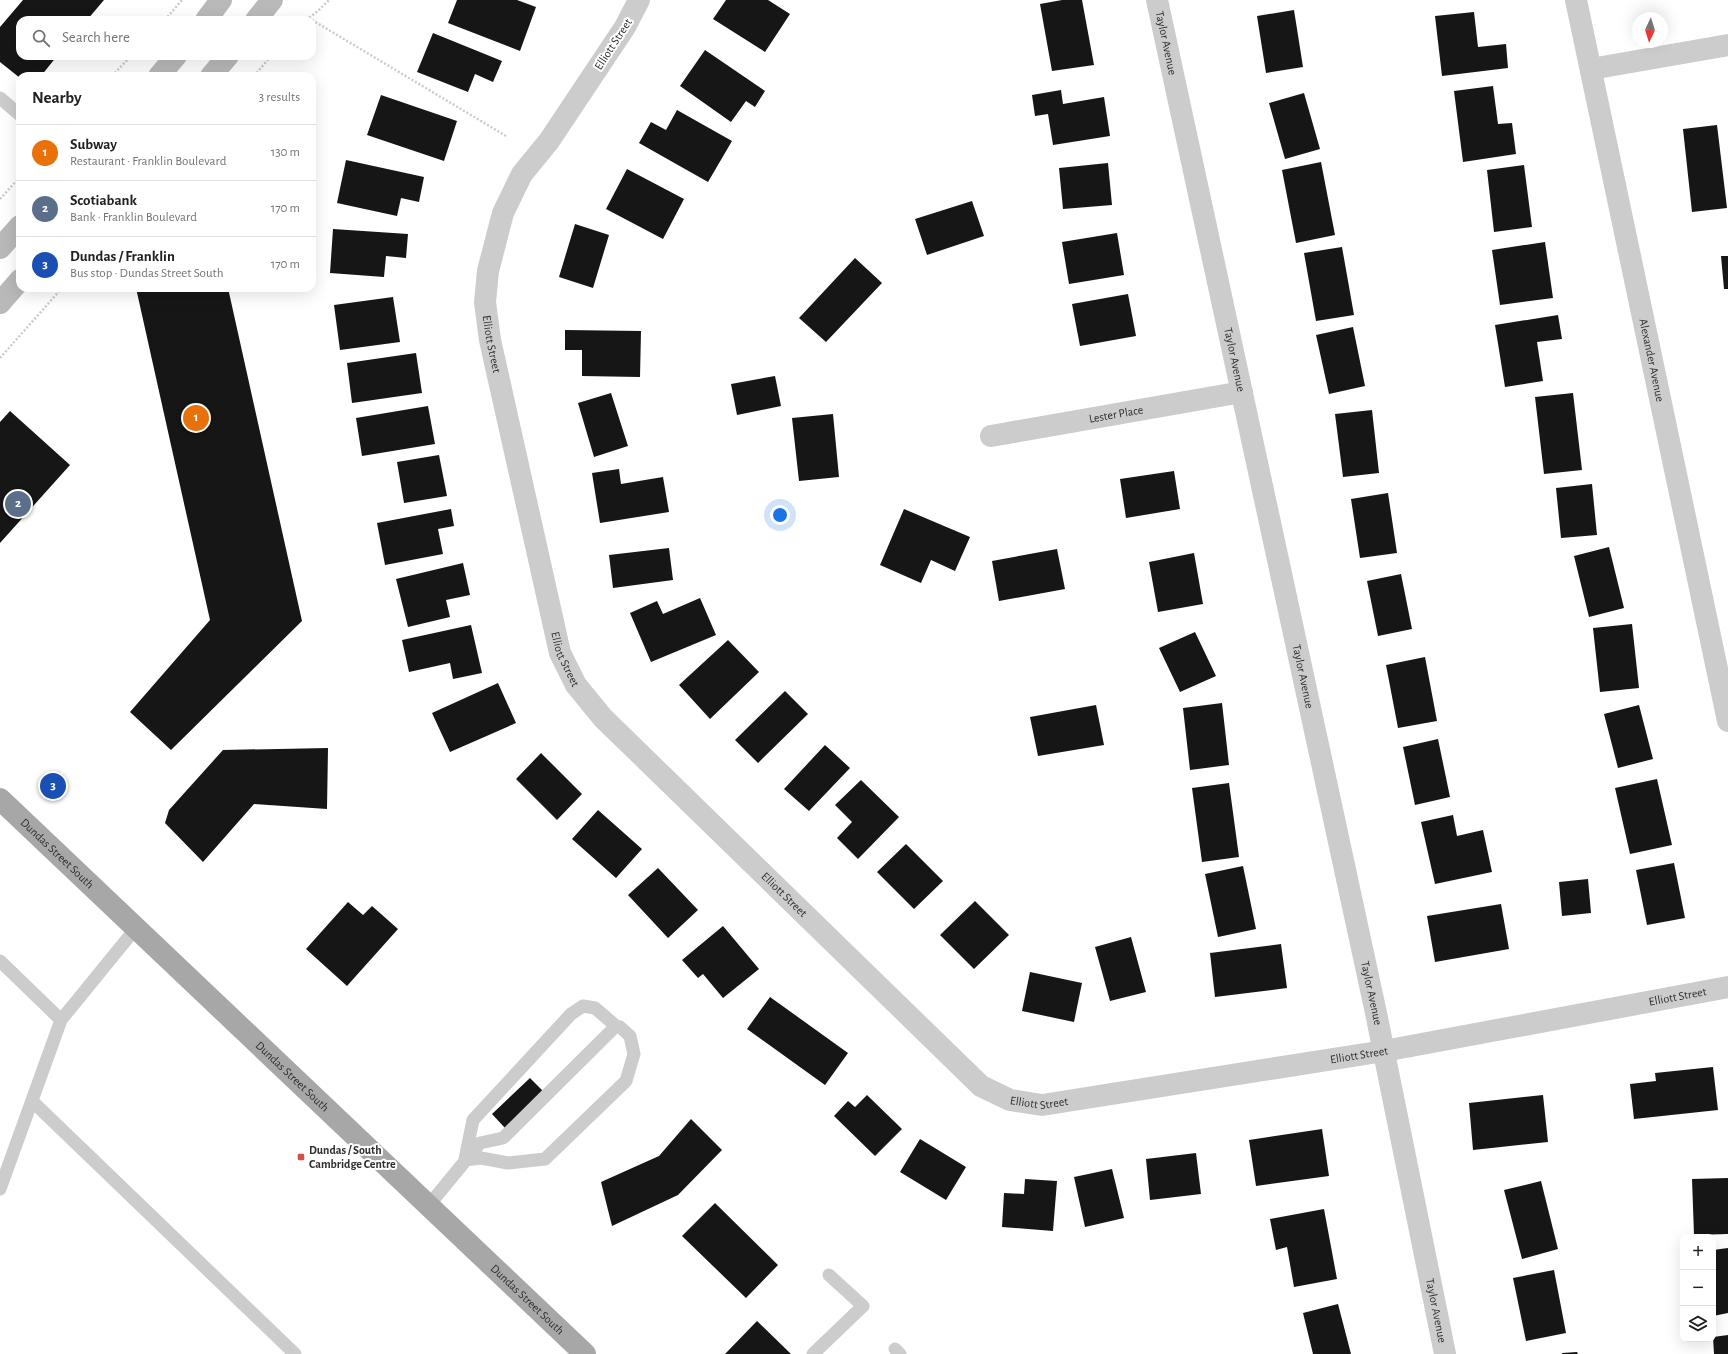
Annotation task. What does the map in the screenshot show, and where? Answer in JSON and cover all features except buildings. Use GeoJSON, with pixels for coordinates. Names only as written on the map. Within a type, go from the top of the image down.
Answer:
{"type":"FeatureCollection","features":[{"type":"Feature","properties":{"kind":"main road"},"geometry":{"type":"LineString","coordinates":[[209,16],[222,0]]}},
{"type":"Feature","properties":{"kind":"main road"},"geometry":{"type":"LineString","coordinates":[[259,16],[272,0]]}},
{"type":"Feature","properties":{"kind":"main road"},"geometry":{"type":"LineString","coordinates":[[162,72],[173,60]]}},
{"type":"Feature","properties":{"kind":"main road"},"geometry":{"type":"LineString","coordinates":[[214,72],[225,60]]}},
{"type":"Feature","properties":{"kind":"main road"},"geometry":{"type":"LineString","coordinates":[[0,248],[16,230]]}},
{"type":"Feature","properties":{"kind":"main road"},"geometry":{"type":"LineString","coordinates":[[0,303],[16,285]]}},
{"type":"Feature","properties":{"kind":"main road","name":"Dundas Street South"},"geometry":{"type":"LineString","coordinates":[[0,799],[585,1354]]}},
{"type":"Feature","properties":{"kind":"street","name":"Elliott Street"},"geometry":{"type":"LineString","coordinates":[[640,0],[625,26],[549,140],[522,174],[503,213],[488,271],[485,302],[490,340],[560,653],[576,685],[603,718],[981,1086],[1010,1100],[1042,1105],[1384,1051],[1728,987]]}},
{"type":"Feature","properties":{"kind":"street","name":"Taylor Avenue"},"geometry":{"type":"LineString","coordinates":[[1157,0],[1384,1051],[1445,1354]]}},
{"type":"Feature","properties":{"kind":"street","name":"Alexander Avenue"},"geometry":{"type":"LineString","coordinates":[[1576,0],[1728,721]]}},
{"type":"Feature","properties":{"kind":"street"},"geometry":{"type":"LineString","coordinates":[[1591,69],[1728,45]]}},
{"type":"Feature","properties":{"kind":"street","name":"Lester Place"},"geometry":{"type":"LineString","coordinates":[[991,436],[1242,392]]}},
{"type":"Feature","properties":{"kind":"lane"},"geometry":{"type":"LineString","coordinates":[[0,98],[16,112]]}},
{"type":"Feature","properties":{"kind":"lane"},"geometry":{"type":"LineString","coordinates":[[0,1189],[61,1020],[136,928]]}},
{"type":"Feature","properties":{"kind":"lane"},"geometry":{"type":"LineString","coordinates":[[0,961],[61,1020]]}},
{"type":"Feature","properties":{"kind":"lane"},"geometry":{"type":"LineString","coordinates":[[583,1006],[595,1008],[630,1036],[634,1054],[626,1081],[545,1159],[508,1162],[481,1158],[465,1160],[473,1120],[571,1014],[583,1006]]}},
{"type":"Feature","properties":{"kind":"lane"},"geometry":{"type":"LineString","coordinates":[[429,1205],[480,1143],[503,1138],[616,1026]]}},
{"type":"Feature","properties":{"kind":"lane"},"geometry":{"type":"LineString","coordinates":[[32,1101],[295,1354]]}},
{"type":"Feature","properties":{"kind":"lane"},"geometry":{"type":"LineString","coordinates":[[813,1354],[863,1306],[829,1275]]}},
{"type":"Feature","properties":{"kind":"path"},"geometry":{"type":"LineString","coordinates":[[168,16],[182,0]]}},
{"type":"Feature","properties":{"kind":"path"},"geometry":{"type":"LineString","coordinates":[[314,16],[329,0]]}},
{"type":"Feature","properties":{"kind":"path"},"geometry":{"type":"LineString","coordinates":[[316,24],[506,136]]}},
{"type":"Feature","properties":{"kind":"path"},"geometry":{"type":"LineString","coordinates":[[116,72],[127,60]]}},
{"type":"Feature","properties":{"kind":"path"},"geometry":{"type":"LineString","coordinates":[[257,72],[268,60]]}},
{"type":"Feature","properties":{"kind":"path"},"geometry":{"type":"LineString","coordinates":[[0,199],[16,181]]}},
{"type":"Feature","properties":{"kind":"path"},"geometry":{"type":"LineString","coordinates":[[0,358],[58,292]]}},
{"type":"Feature","properties":{"kind":"place","name":"Subway"},"geometry":{"type":"Point","coordinates":[196,418]}},
{"type":"Feature","properties":{"kind":"place","name":"Scotiabank"},"geometry":{"type":"Point","coordinates":[18,504]}},
{"type":"Feature","properties":{"kind":"place","name":"Dundas / Franklin"},"geometry":{"type":"Point","coordinates":[53,786]}},
{"type":"Feature","properties":{"kind":"place","name":"Dundas / South Cambridge Centre"},"geometry":{"type":"Point","coordinates":[301,1157]}}]}
